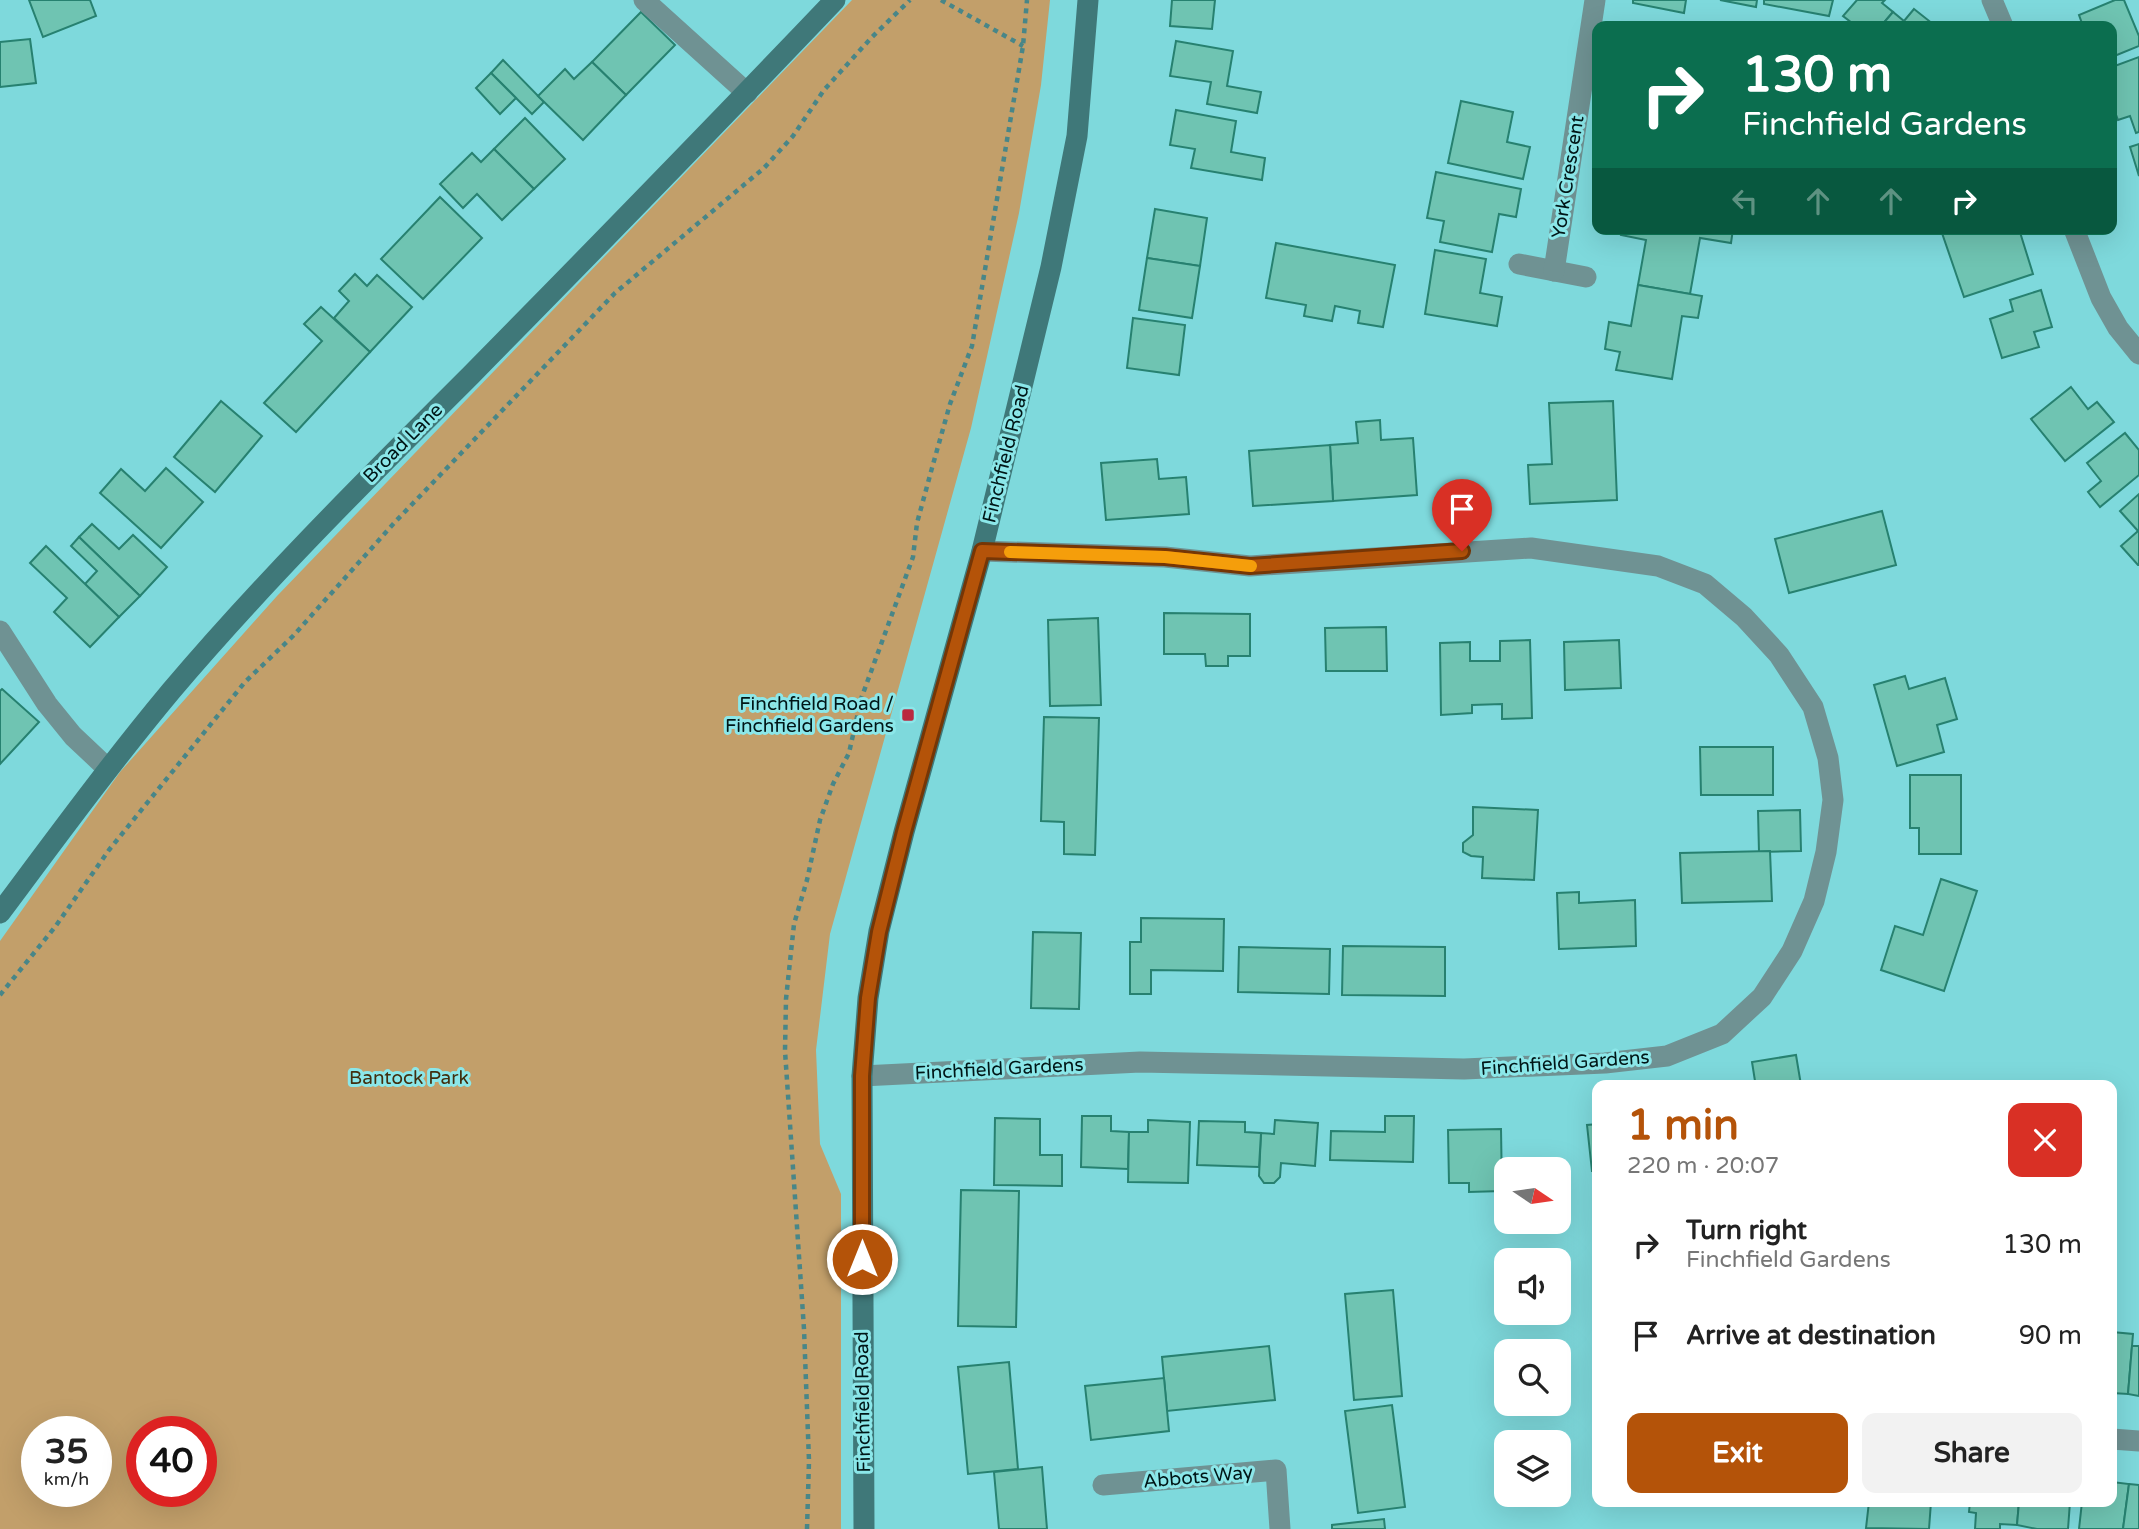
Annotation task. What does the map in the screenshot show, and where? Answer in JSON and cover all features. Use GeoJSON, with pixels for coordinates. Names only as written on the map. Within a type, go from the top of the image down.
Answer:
{"type":"FeatureCollection","features":[{"type":"Feature","properties":{"kind":"street"},"geometry":{"type":"LineString","coordinates":[[644,0],[747,93]]}},
{"type":"Feature","properties":{"kind":"street","name":"Broad Lane"},"geometry":{"type":"LineString","coordinates":[[0,913],[108,769],[234,620],[326,520],[747,93],[835,0]]}},
{"type":"Feature","properties":{"kind":"street","name":"Finchfield Road"},"geometry":{"type":"LineString","coordinates":[[864,1529],[862,1076],[868,998],[879,932],[904,832],[982,551],[1052,267],[1077,136],[1088,0]]}},
{"type":"Feature","properties":{"kind":"street","name":"York Crescent"},"geometry":{"type":"LineString","coordinates":[[1554,271],[1595,0]]}},
{"type":"Feature","properties":{"kind":"street"},"geometry":{"type":"LineString","coordinates":[[1992,0],[2001,21]]}},
{"type":"Feature","properties":{"kind":"street"},"geometry":{"type":"LineString","coordinates":[[2076,235],[2101,298],[2118,328],[2139,354]]}},
{"type":"Feature","properties":{"kind":"street"},"geometry":{"type":"LineString","coordinates":[[1519,264],[1586,277]]}},
{"type":"Feature","properties":{"kind":"street","name":"Finchfield Gardens"},"geometry":{"type":"LineString","coordinates":[[862,1076],[1140,1062],[1464,1069],[1605,1063],[1667,1056],[1723,1034],[1762,997],[1792,951],[1814,901],[1826,852],[1833,800],[1828,758],[1813,707],[1779,655],[1744,617],[1705,584],[1658,566],[1531,548],[1250,566],[1165,557],[982,551]]}},
{"type":"Feature","properties":{"kind":"street"},"geometry":{"type":"LineString","coordinates":[[0,631],[47,704],[73,736],[108,769]]}},
{"type":"Feature","properties":{"kind":"street"},"geometry":{"type":"LineString","coordinates":[[2117,1439],[2139,1441]]}},
{"type":"Feature","properties":{"kind":"street","name":"Abbots Way"},"geometry":{"type":"LineString","coordinates":[[1103,1485],[1276,1470],[1280,1529]]}},
{"type":"Feature","properties":{"kind":"path"},"geometry":{"type":"LineString","coordinates":[[0,995],[55,927],[108,850],[245,682],[293,636],[396,522],[615,293],[764,168],[793,136],[824,90],[910,0]]}},
{"type":"Feature","properties":{"kind":"path"},"geometry":{"type":"LineString","coordinates":[[941,0],[1023,46]]}},
{"type":"Feature","properties":{"kind":"path"},"geometry":{"type":"LineString","coordinates":[[807,1529],[809,1461],[804,1329],[785,1051],[786,999],[794,924],[820,820],[833,784],[849,753],[861,699],[914,557],[917,523],[932,468],[950,404],[972,346],[1023,46],[1027,0]]}},
{"type":"Feature","properties":{"kind":"green space","name":"Bantock Park"},"geometry":{"type":"Polygon","coordinates":[[[852,0],[1050,0],[1041,85],[1019,213],[971,428],[830,934],[816,1050],[820,1144],[841,1194],[841,1529],[0,1529],[0,941],[120,772],[277,596],[852,0]]]}},
{"type":"Feature","properties":{"kind":"building"},"geometry":{"type":"Polygon","coordinates":[[[29,0],[90,0],[96,16],[43,37],[29,0]]]}},
{"type":"Feature","properties":{"kind":"building"},"geometry":{"type":"Polygon","coordinates":[[[1172,0],[1215,0],[1212,29],[1170,26],[1172,0]]]}},
{"type":"Feature","properties":{"kind":"building"},"geometry":{"type":"Polygon","coordinates":[[[1633,0],[1686,0],[1684,13],[1633,3],[1633,0]]]}},
{"type":"Feature","properties":{"kind":"building"},"geometry":{"type":"Polygon","coordinates":[[[1720,0],[1757,0],[1756,7],[1720,0]]]}},
{"type":"Feature","properties":{"kind":"building"},"geometry":{"type":"Polygon","coordinates":[[[1764,0],[1833,0],[1829,16],[1764,4],[1764,0]]]}},
{"type":"Feature","properties":{"kind":"building"},"geometry":{"type":"Polygon","coordinates":[[[1857,0],[1885,0],[1882,3],[1893,12],[1885,21],[1850,21],[1843,16],[1857,0]]]}},
{"type":"Feature","properties":{"kind":"building"},"geometry":{"type":"Polygon","coordinates":[[[2115,0],[2124,0],[2139,36],[2139,46],[2117,55],[2117,21],[2081,21],[2079,15],[2115,0]]]}},
{"type":"Feature","properties":{"kind":"building"},"geometry":{"type":"Polygon","coordinates":[[[1914,9],[1929,21],[1904,21],[1914,9]]]}},
{"type":"Feature","properties":{"kind":"building"},"geometry":{"type":"Polygon","coordinates":[[[641,12],[675,45],[626,95],[592,62],[641,12]]]}},
{"type":"Feature","properties":{"kind":"building"},"geometry":{"type":"Polygon","coordinates":[[[1893,12],[1904,21],[1885,21],[1893,12]]]}},
{"type":"Feature","properties":{"kind":"building"},"geometry":{"type":"Polygon","coordinates":[[[30,39],[36,83],[0,87],[0,42],[30,39]]]}},
{"type":"Feature","properties":{"kind":"building"},"geometry":{"type":"Polygon","coordinates":[[[1176,41],[1233,51],[1227,86],[1261,92],[1257,113],[1207,104],[1211,82],[1170,76],[1176,41]]]}},
{"type":"Feature","properties":{"kind":"building"},"geometry":{"type":"Polygon","coordinates":[[[2139,57],[2139,132],[2136,133],[2130,116],[2118,120],[2117,117],[2117,65],[2139,57]]]}},
{"type":"Feature","properties":{"kind":"building"},"geometry":{"type":"Polygon","coordinates":[[[503,60],[544,102],[532,114],[491,73],[503,60]]]}},
{"type":"Feature","properties":{"kind":"building"},"geometry":{"type":"Polygon","coordinates":[[[592,62],[626,95],[583,140],[538,96],[565,69],[574,79],[592,62]]]}},
{"type":"Feature","properties":{"kind":"building"},"geometry":{"type":"Polygon","coordinates":[[[491,73],[516,98],[500,114],[476,88],[491,73]]]}},
{"type":"Feature","properties":{"kind":"building"},"geometry":{"type":"Polygon","coordinates":[[[1461,101],[1513,112],[1507,142],[1530,147],[1523,179],[1448,163],[1461,101]]]}},
{"type":"Feature","properties":{"kind":"building"},"geometry":{"type":"Polygon","coordinates":[[[1176,110],[1236,121],[1231,152],[1265,158],[1262,180],[1191,168],[1195,149],[1170,145],[1176,110]]]}},
{"type":"Feature","properties":{"kind":"building"},"geometry":{"type":"Polygon","coordinates":[[[525,118],[565,159],[534,189],[494,149],[525,118]]]}},
{"type":"Feature","properties":{"kind":"building"},"geometry":{"type":"Polygon","coordinates":[[[2139,144],[2139,176],[2130,147],[2139,144]]]}},
{"type":"Feature","properties":{"kind":"building"},"geometry":{"type":"Polygon","coordinates":[[[494,149],[534,189],[502,220],[477,194],[463,208],[440,184],[472,153],[481,162],[494,149]]]}},
{"type":"Feature","properties":{"kind":"building"},"geometry":{"type":"Polygon","coordinates":[[[1436,172],[1521,189],[1516,217],[1499,214],[1492,252],[1440,242],[1444,221],[1427,218],[1436,172]]]}},
{"type":"Feature","properties":{"kind":"building"},"geometry":{"type":"Polygon","coordinates":[[[440,197],[482,238],[423,299],[381,259],[440,197]]]}},
{"type":"Feature","properties":{"kind":"building"},"geometry":{"type":"Polygon","coordinates":[[[1155,209],[1207,218],[1200,266],[1147,258],[1155,209]]]}},
{"type":"Feature","properties":{"kind":"building"},"geometry":{"type":"Polygon","coordinates":[[[1621,235],[1732,235],[1731,243],[1700,238],[1690,294],[1638,285],[1646,240],[1621,235]]]}},
{"type":"Feature","properties":{"kind":"building"},"geometry":{"type":"Polygon","coordinates":[[[1943,235],[2021,235],[2033,274],[1964,297],[1943,235]]]}},
{"type":"Feature","properties":{"kind":"building"},"geometry":{"type":"Polygon","coordinates":[[[1276,243],[1395,265],[1383,327],[1358,323],[1360,311],[1335,306],[1332,321],[1304,316],[1306,305],[1266,298],[1276,243]]]}},
{"type":"Feature","properties":{"kind":"building"},"geometry":{"type":"Polygon","coordinates":[[[1435,250],[1486,259],[1480,293],[1502,297],[1497,326],[1425,314],[1435,250]]]}},
{"type":"Feature","properties":{"kind":"building"},"geometry":{"type":"Polygon","coordinates":[[[1147,258],[1200,266],[1192,318],[1139,310],[1147,258]]]}},
{"type":"Feature","properties":{"kind":"building"},"geometry":{"type":"Polygon","coordinates":[[[355,274],[367,286],[377,275],[412,307],[370,352],[334,318],[349,301],[339,291],[355,274]]]}},
{"type":"Feature","properties":{"kind":"building"},"geometry":{"type":"Polygon","coordinates":[[[1638,285],[1702,296],[1698,318],[1682,316],[1672,379],[1616,370],[1620,352],[1605,349],[1609,322],[1631,326],[1638,285]]]}},
{"type":"Feature","properties":{"kind":"building"},"geometry":{"type":"Polygon","coordinates":[[[2041,290],[2052,327],[2034,332],[2039,347],[2002,358],[1990,319],[2013,311],[2010,300],[2041,290]]]}},
{"type":"Feature","properties":{"kind":"building"},"geometry":{"type":"Polygon","coordinates":[[[321,307],[370,352],[296,432],[264,403],[322,341],[304,324],[321,307]]]}},
{"type":"Feature","properties":{"kind":"building"},"geometry":{"type":"Polygon","coordinates":[[[1133,318],[1185,325],[1179,375],[1127,368],[1133,318]]]}},
{"type":"Feature","properties":{"kind":"building"},"geometry":{"type":"Polygon","coordinates":[[[2071,387],[2088,409],[2097,402],[2114,422],[2065,461],[2031,419],[2071,387]]]}},
{"type":"Feature","properties":{"kind":"building"},"geometry":{"type":"Polygon","coordinates":[[[221,401],[262,436],[215,492],[174,457],[221,401]]]}},
{"type":"Feature","properties":{"kind":"building"},"geometry":{"type":"Polygon","coordinates":[[[1613,401],[1617,500],[1530,504],[1528,465],[1552,464],[1549,403],[1613,401]]]}},
{"type":"Feature","properties":{"kind":"building"},"geometry":{"type":"Polygon","coordinates":[[[1380,420],[1381,440],[1413,438],[1417,495],[1333,501],[1330,445],[1358,443],[1356,422],[1380,420]]]}},
{"type":"Feature","properties":{"kind":"building"},"geometry":{"type":"Polygon","coordinates":[[[2125,433],[2139,450],[2139,475],[2100,507],[2088,492],[2101,481],[2087,463],[2125,433]]]}},
{"type":"Feature","properties":{"kind":"building"},"geometry":{"type":"Polygon","coordinates":[[[1330,445],[1333,501],[1253,506],[1249,451],[1330,445]]]}},
{"type":"Feature","properties":{"kind":"building"},"geometry":{"type":"Polygon","coordinates":[[[1157,459],[1159,479],[1186,477],[1189,514],[1106,520],[1101,463],[1157,459]]]}},
{"type":"Feature","properties":{"kind":"building"},"geometry":{"type":"Polygon","coordinates":[[[166,468],[203,502],[161,548],[100,493],[121,469],[145,491],[166,468]]]}},
{"type":"Feature","properties":{"kind":"building"},"geometry":{"type":"Polygon","coordinates":[[[2139,494],[2138,565],[2121,546],[2138,531],[2120,511],[2139,494]]]}},
{"type":"Feature","properties":{"kind":"building"},"geometry":{"type":"Polygon","coordinates":[[[1882,511],[1896,565],[1789,593],[1775,539],[1882,511]]]}},
{"type":"Feature","properties":{"kind":"building"},"geometry":{"type":"Polygon","coordinates":[[[92,524],[119,549],[133,535],[167,567],[140,596],[79,537],[92,524]]]}},
{"type":"Feature","properties":{"kind":"building"},"geometry":{"type":"Polygon","coordinates":[[[79,537],[140,596],[119,617],[85,584],[97,571],[71,546],[79,537]]]}},
{"type":"Feature","properties":{"kind":"building"},"geometry":{"type":"Polygon","coordinates":[[[46,546],[119,617],[90,647],[54,612],[67,598],[30,563],[46,546]]]}},
{"type":"Feature","properties":{"kind":"building"},"geometry":{"type":"Polygon","coordinates":[[[1164,613],[1250,614],[1250,656],[1228,656],[1228,666],[1206,666],[1205,654],[1164,654],[1164,613]]]}},
{"type":"Feature","properties":{"kind":"building"},"geometry":{"type":"Polygon","coordinates":[[[1098,618],[1101,705],[1050,706],[1048,620],[1098,618]]]}},
{"type":"Feature","properties":{"kind":"building"},"geometry":{"type":"Polygon","coordinates":[[[1386,627],[1387,671],[1326,671],[1325,628],[1386,627]]]}},
{"type":"Feature","properties":{"kind":"building"},"geometry":{"type":"Polygon","coordinates":[[[1530,640],[1532,718],[1502,719],[1502,704],[1472,705],[1472,713],[1441,715],[1440,643],[1470,642],[1470,661],[1500,661],[1500,641],[1530,640]]]}},
{"type":"Feature","properties":{"kind":"building"},"geometry":{"type":"Polygon","coordinates":[[[1619,640],[1621,688],[1565,690],[1564,642],[1619,640]]]}},
{"type":"Feature","properties":{"kind":"building"},"geometry":{"type":"Polygon","coordinates":[[[1905,676],[1909,689],[1945,678],[1957,719],[1937,725],[1944,752],[1897,766],[1874,685],[1905,676]]]}},
{"type":"Feature","properties":{"kind":"building"},"geometry":{"type":"Polygon","coordinates":[[[2,689],[39,722],[0,764],[0,691],[2,689]]]}},
{"type":"Feature","properties":{"kind":"building"},"geometry":{"type":"Polygon","coordinates":[[[1044,717],[1099,718],[1095,855],[1064,854],[1064,822],[1041,821],[1044,717]]]}},
{"type":"Feature","properties":{"kind":"building"},"geometry":{"type":"Polygon","coordinates":[[[1700,747],[1773,747],[1773,795],[1701,795],[1700,747]]]}},
{"type":"Feature","properties":{"kind":"building"},"geometry":{"type":"Polygon","coordinates":[[[1910,775],[1961,775],[1961,854],[1919,854],[1919,828],[1910,828],[1910,775]]]}},
{"type":"Feature","properties":{"kind":"building"},"geometry":{"type":"Polygon","coordinates":[[[1473,807],[1538,810],[1534,880],[1482,878],[1483,857],[1463,852],[1463,843],[1473,835],[1473,807]]]}},
{"type":"Feature","properties":{"kind":"building"},"geometry":{"type":"Polygon","coordinates":[[[1800,810],[1801,851],[1759,852],[1758,811],[1800,810]]]}},
{"type":"Feature","properties":{"kind":"building"},"geometry":{"type":"Polygon","coordinates":[[[1770,851],[1772,901],[1682,903],[1680,853],[1770,851]]]}},
{"type":"Feature","properties":{"kind":"building"},"geometry":{"type":"Polygon","coordinates":[[[1941,879],[1977,891],[1944,991],[1881,970],[1895,926],[1923,935],[1941,879]]]}},
{"type":"Feature","properties":{"kind":"building"},"geometry":{"type":"Polygon","coordinates":[[[1579,892],[1579,903],[1635,900],[1636,946],[1559,949],[1557,893],[1579,892]]]}},
{"type":"Feature","properties":{"kind":"building"},"geometry":{"type":"Polygon","coordinates":[[[1141,918],[1224,919],[1223,971],[1151,970],[1151,994],[1130,994],[1130,942],[1141,942],[1141,918]]]}},
{"type":"Feature","properties":{"kind":"building"},"geometry":{"type":"Polygon","coordinates":[[[1033,932],[1081,933],[1079,1009],[1031,1008],[1033,932]]]}},
{"type":"Feature","properties":{"kind":"building"},"geometry":{"type":"Polygon","coordinates":[[[1343,946],[1445,947],[1445,996],[1342,995],[1343,946]]]}},
{"type":"Feature","properties":{"kind":"building"},"geometry":{"type":"Polygon","coordinates":[[[1239,947],[1330,949],[1329,994],[1238,992],[1239,947]]]}},
{"type":"Feature","properties":{"kind":"building"},"geometry":{"type":"Polygon","coordinates":[[[1796,1055],[1800,1080],[1755,1080],[1752,1062],[1796,1055]]]}},
{"type":"Feature","properties":{"kind":"building"},"geometry":{"type":"Polygon","coordinates":[[[1082,1116],[1111,1116],[1111,1131],[1129,1132],[1128,1169],[1081,1167],[1082,1116]]]}},
{"type":"Feature","properties":{"kind":"building"},"geometry":{"type":"Polygon","coordinates":[[[1385,1116],[1414,1116],[1413,1162],[1330,1160],[1331,1131],[1385,1132],[1385,1116]]]}},
{"type":"Feature","properties":{"kind":"building"},"geometry":{"type":"Polygon","coordinates":[[[995,1118],[1040,1119],[1040,1155],[1062,1155],[1062,1186],[994,1185],[995,1118]]]}},
{"type":"Feature","properties":{"kind":"building"},"geometry":{"type":"Polygon","coordinates":[[[1148,1120],[1190,1122],[1188,1183],[1128,1182],[1129,1132],[1148,1132],[1148,1120]]]}},
{"type":"Feature","properties":{"kind":"building"},"geometry":{"type":"Polygon","coordinates":[[[1275,1120],[1318,1123],[1315,1166],[1281,1163],[1280,1177],[1274,1183],[1264,1183],[1259,1176],[1261,1133],[1274,1134],[1275,1120]]]}},
{"type":"Feature","properties":{"kind":"building"},"geometry":{"type":"Polygon","coordinates":[[[1199,1121],[1245,1122],[1245,1132],[1261,1133],[1259,1167],[1197,1165],[1199,1121]]]}},
{"type":"Feature","properties":{"kind":"building"},"geometry":{"type":"Polygon","coordinates":[[[1587,1125],[1592,1125],[1592,1171],[1587,1125]]]}},
{"type":"Feature","properties":{"kind":"building"},"geometry":{"type":"Polygon","coordinates":[[[1501,1129],[1501,1157],[1494,1157],[1494,1191],[1469,1192],[1469,1183],[1449,1183],[1448,1130],[1501,1129]]]}},
{"type":"Feature","properties":{"kind":"building"},"geometry":{"type":"Polygon","coordinates":[[[961,1190],[1019,1191],[1016,1327],[958,1326],[961,1190]]]}},
{"type":"Feature","properties":{"kind":"building"},"geometry":{"type":"Polygon","coordinates":[[[1393,1290],[1402,1396],[1354,1400],[1345,1294],[1393,1290]]]}},
{"type":"Feature","properties":{"kind":"building"},"geometry":{"type":"Polygon","coordinates":[[[2117,1332],[2133,1334],[2128,1394],[2117,1393],[2117,1332]]]}},
{"type":"Feature","properties":{"kind":"building"},"geometry":{"type":"Polygon","coordinates":[[[1269,1346],[1275,1400],[1167,1411],[1162,1357],[1269,1346]]]}},
{"type":"Feature","properties":{"kind":"building"},"geometry":{"type":"Polygon","coordinates":[[[2132,1346],[2139,1346],[2139,1396],[2128,1394],[2132,1346]]]}},
{"type":"Feature","properties":{"kind":"building"},"geometry":{"type":"Polygon","coordinates":[[[1009,1362],[1018,1469],[968,1474],[958,1367],[1009,1362]]]}},
{"type":"Feature","properties":{"kind":"building"},"geometry":{"type":"Polygon","coordinates":[[[1164,1378],[1169,1431],[1091,1440],[1085,1386],[1164,1378]]]}},
{"type":"Feature","properties":{"kind":"building"},"geometry":{"type":"Polygon","coordinates":[[[1392,1405],[1405,1507],[1358,1513],[1345,1411],[1392,1405]]]}},
{"type":"Feature","properties":{"kind":"building"},"geometry":{"type":"Polygon","coordinates":[[[1042,1467],[1047,1529],[999,1529],[994,1472],[1042,1467]]]}},
{"type":"Feature","properties":{"kind":"building"},"geometry":{"type":"Polygon","coordinates":[[[2117,1483],[2129,1484],[2123,1529],[2079,1529],[2081,1507],[2117,1507],[2117,1483]]]}},
{"type":"Feature","properties":{"kind":"building"},"geometry":{"type":"Polygon","coordinates":[[[2129,1484],[2139,1485],[2139,1529],[2123,1529],[2129,1484]]]}},
{"type":"Feature","properties":{"kind":"building"},"geometry":{"type":"Polygon","coordinates":[[[1868,1507],[1931,1507],[1929,1529],[1866,1528],[1868,1507]]]}},
{"type":"Feature","properties":{"kind":"building"},"geometry":{"type":"Polygon","coordinates":[[[1970,1507],[2019,1507],[2017,1525],[2000,1524],[2000,1529],[1975,1529],[1976,1513],[1969,1512],[1970,1507]]]}},
{"type":"Feature","properties":{"kind":"building"},"geometry":{"type":"Polygon","coordinates":[[[2019,1507],[2070,1507],[2068,1529],[2037,1529],[2017,1525],[2019,1507]]]}},
{"type":"Feature","properties":{"kind":"building"},"geometry":{"type":"Polygon","coordinates":[[[1384,1519],[1385,1529],[1332,1529],[1332,1525],[1384,1519]]]}},
{"type":"Feature","properties":{"kind":"slow traffic"},"geometry":{"type":"LineString","coordinates":[[1010,552],[1165,557],[1251,566]]}},
{"type":"Feature","properties":{"kind":"place","name":"Finchfield Road / Finchfield Gardens"},"geometry":{"type":"Point","coordinates":[908,715]}},
{"type":"Feature","properties":{"kind":"route"},"geometry":{"type":"LineString","coordinates":[[862,1259],[862,1076],[868,998],[879,932],[982,551],[1165,557],[1250,566],[1462,551]]}}]}
